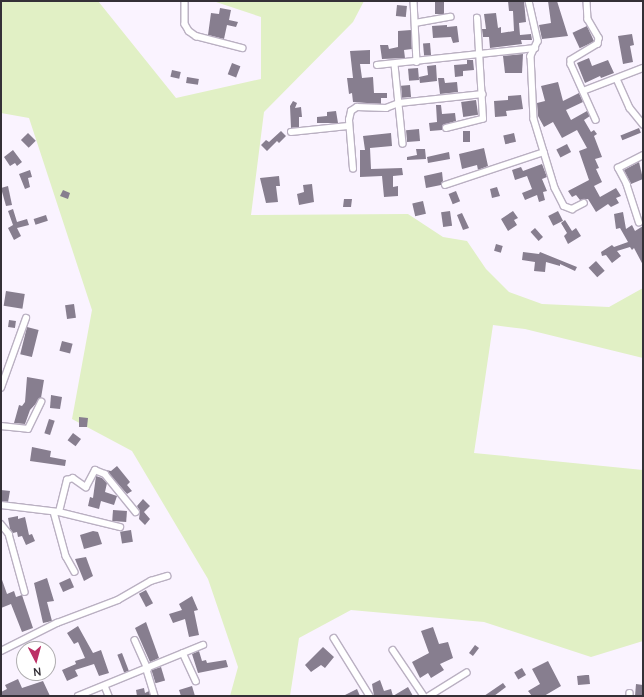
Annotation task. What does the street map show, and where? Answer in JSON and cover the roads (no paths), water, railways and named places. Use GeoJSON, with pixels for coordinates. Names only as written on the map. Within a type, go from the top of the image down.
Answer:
{"type":"FeatureCollection","features":[{"type":"Feature","properties":{"kind":"street"},"geometry":{"type":"LineString","coordinates":[[185,1],[185,24],[189,31],[196,36],[242,48]]}},
{"type":"Feature","properties":{"kind":"street"},"geometry":{"type":"LineString","coordinates":[[414,1],[417,62]]}},
{"type":"Feature","properties":{"kind":"street"},"geometry":{"type":"LineString","coordinates":[[529,1],[538,42],[530,56],[530,84],[534,119],[555,188],[564,206],[572,209],[584,203]]}},
{"type":"Feature","properties":{"kind":"street"},"geometry":{"type":"LineString","coordinates":[[587,1],[588,19],[599,38],[598,44],[572,60],[596,120]]}},
{"type":"Feature","properties":{"kind":"street"},"geometry":{"type":"LineString","coordinates":[[415,23],[450,17]]}},
{"type":"Feature","properties":{"kind":"street"},"geometry":{"type":"LineString","coordinates":[[446,128],[480,121],[483,115],[483,94],[477,18]]}},
{"type":"Feature","properties":{"kind":"street"},"geometry":{"type":"LineString","coordinates":[[377,65],[395,65],[480,56],[535,48]]}},
{"type":"Feature","properties":{"kind":"street"},"geometry":{"type":"LineString","coordinates":[[395,65],[403,144]]}},
{"type":"Feature","properties":{"kind":"street"},"geometry":{"type":"LineString","coordinates":[[583,90],[617,79],[643,68]]}},
{"type":"Feature","properties":{"kind":"street"},"geometry":{"type":"LineString","coordinates":[[617,79],[630,108],[643,124]]}},
{"type":"Feature","properties":{"kind":"street"},"geometry":{"type":"LineString","coordinates":[[353,170],[348,126],[351,111],[356,107],[386,108],[399,103],[483,94]]}},
{"type":"Feature","properties":{"kind":"street"},"geometry":{"type":"LineString","coordinates":[[291,132],[348,126]]}},
{"type":"Feature","properties":{"kind":"street"},"geometry":{"type":"LineString","coordinates":[[445,185],[544,152]]}},
{"type":"Feature","properties":{"kind":"street"},"geometry":{"type":"LineString","coordinates":[[639,223],[627,185],[618,168],[643,155]]}},
{"type":"Feature","properties":{"kind":"street"},"geometry":{"type":"LineString","coordinates":[[1,388],[26,318]]}},
{"type":"Feature","properties":{"kind":"street"},"geometry":{"type":"LineString","coordinates":[[1,426],[28,429],[41,402]]}},
{"type":"Feature","properties":{"kind":"street"},"geometry":{"type":"LineString","coordinates":[[74,572],[66,556],[57,512],[67,480],[73,478],[86,486],[95,470],[105,474],[136,512]]}},
{"type":"Feature","properties":{"kind":"street"},"geometry":{"type":"LineString","coordinates":[[1,505],[57,512],[120,526]]}},
{"type":"Feature","properties":{"kind":"street"},"geometry":{"type":"LineString","coordinates":[[1,524],[9,534],[25,592]]}},
{"type":"Feature","properties":{"kind":"street"},"geometry":{"type":"LineString","coordinates":[[1,651],[58,623],[118,600],[151,581],[167,576]]}},
{"type":"Feature","properties":{"kind":"street"},"geometry":{"type":"LineString","coordinates":[[334,638],[370,696]]}},
{"type":"Feature","properties":{"kind":"street"},"geometry":{"type":"LineString","coordinates":[[135,640],[147,670],[155,696]]}},
{"type":"Feature","properties":{"kind":"street"},"geometry":{"type":"LineString","coordinates":[[78,696],[147,670],[203,645]]}},
{"type":"Feature","properties":{"kind":"street"},"geometry":{"type":"LineString","coordinates":[[393,650],[424,696]]}},
{"type":"Feature","properties":{"kind":"street"},"geometry":{"type":"LineString","coordinates":[[183,654],[196,681]]}},
{"type":"Feature","properties":{"kind":"street"},"geometry":{"type":"LineString","coordinates":[[429,696],[466,673]]}},
{"type":"Feature","properties":{"kind":"street"},"geometry":{"type":"LineString","coordinates":[[105,686],[108,696]]}}]}
